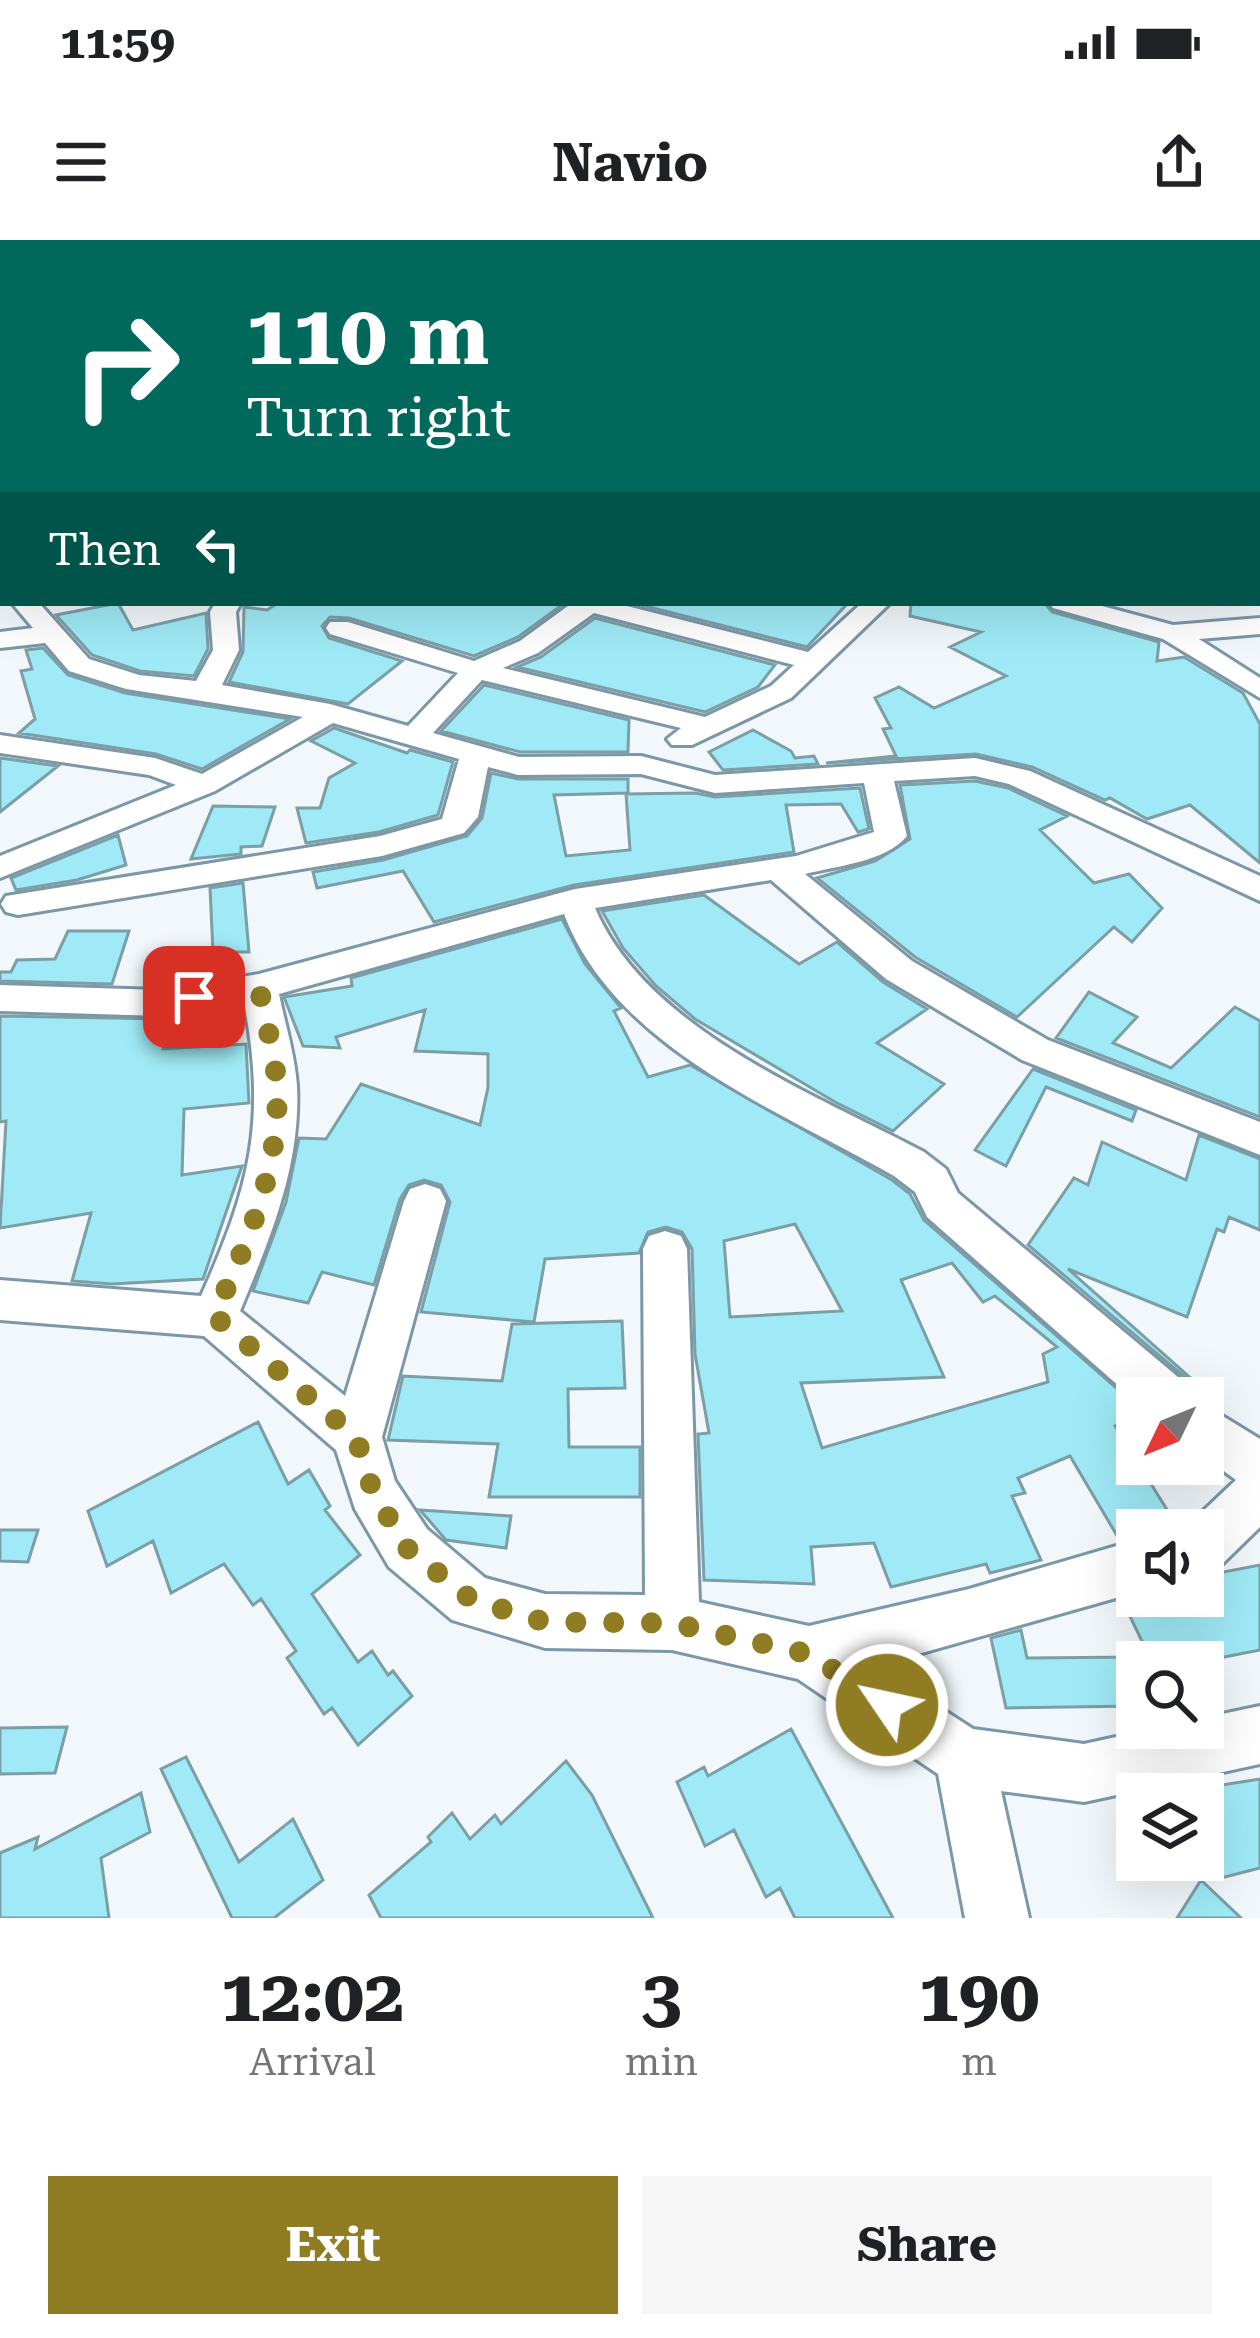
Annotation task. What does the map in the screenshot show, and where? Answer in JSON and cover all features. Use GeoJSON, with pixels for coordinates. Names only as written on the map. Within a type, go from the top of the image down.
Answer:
{"type":"FeatureCollection","features":[{"type":"Feature","properties":{"kind":"street"},"geometry":{"type":"LineString","coordinates":[[29,606],[79,665],[136,683],[205,690],[330,713],[518,766],[641,765],[715,784],[878,777],[975,767],[1019,777],[1184,850],[1260,890]]}},
{"type":"Feature","properties":{"kind":"street"},"geometry":{"type":"LineString","coordinates":[[205,690],[226,650],[226,606]]}},
{"type":"Feature","properties":{"kind":"street"},"geometry":{"type":"LineString","coordinates":[[416,734],[476,670],[530,647],[586,606]]}},
{"type":"Feature","properties":{"kind":"street"},"geometry":{"type":"LineString","coordinates":[[597,606],[815,662]]}},
{"type":"Feature","properties":{"kind":"street"},"geometry":{"type":"LineString","coordinates":[[641,765],[703,725],[782,692],[874,606]]}},
{"type":"Feature","properties":{"kind":"street"},"geometry":{"type":"LineString","coordinates":[[1073,606],[1172,633],[1260,690]]}},
{"type":"Feature","properties":{"kind":"street"},"geometry":{"type":"LineString","coordinates":[[1172,633],[1203,606]]}},
{"type":"Feature","properties":{"kind":"street"},"geometry":{"type":"LineString","coordinates":[[1172,633],[1260,626]]}},
{"type":"Feature","properties":{"kind":"street"},"geometry":{"type":"LineString","coordinates":[[339,628],[476,670],[703,725]]}},
{"type":"Feature","properties":{"kind":"street"},"geometry":{"type":"LineString","coordinates":[[0,640],[52,634]]}},
{"type":"Feature","properties":{"kind":"street"},"geometry":{"type":"LineString","coordinates":[[0,868],[203,785],[330,713]]}},
{"type":"Feature","properties":{"kind":"street"},"geometry":{"type":"LineString","coordinates":[[0,744],[155,767],[203,785]]}},
{"type":"Feature","properties":{"kind":"street"},"geometry":{"type":"LineString","coordinates":[[18,904],[382,847],[440,831],[462,817],[475,756]]}},
{"type":"Feature","properties":{"kind":"street"},"geometry":{"type":"LineString","coordinates":[[2,1006],[160,1003],[259,987],[575,900],[778,869],[862,849],[891,836],[878,777]]}},
{"type":"Feature","properties":{"kind":"street"},"geometry":{"type":"LineString","coordinates":[[778,869],[899,970],[1035,1050],[1260,1139]]}},
{"type":"Feature","properties":{"kind":"street"},"geometry":{"type":"LineString","coordinates":[[575,900],[593,945],[658,1016],[716,1058],[909,1164],[931,1181],[942,1205],[1143,1377]]}},
{"type":"Feature","properties":{"kind":"street"},"geometry":{"type":"LineString","coordinates":[[214,1316],[254,1227],[271,1166],[277,1087],[259,987]]}},
{"type":"Feature","properties":{"kind":"street"},"geometry":{"type":"LineString","coordinates":[[356,1437],[425,1202]]}},
{"type":"Feature","properties":{"kind":"street"},"geometry":{"type":"LineString","coordinates":[[665,1249],[672,1623]]}},
{"type":"Feature","properties":{"kind":"street"},"geometry":{"type":"LineString","coordinates":[[0,1300],[214,1316],[356,1437],[373,1492],[408,1549],[472,1600],[545,1622],[672,1623],[809,1654],[964,1757],[1084,1773],[1260,1735]]}},
{"type":"Feature","properties":{"kind":"street"},"geometry":{"type":"LineString","coordinates":[[1224,1441],[1260,1468]]}},
{"type":"Feature","properties":{"kind":"street"},"geometry":{"type":"LineString","coordinates":[[1224,1526],[1260,1492]]}},
{"type":"Feature","properties":{"kind":"street"},"geometry":{"type":"LineString","coordinates":[[809,1654],[969,1616],[1116,1572]]}},
{"type":"Feature","properties":{"kind":"street"},"geometry":{"type":"LineString","coordinates":[[964,1757],[997,1918]]}},
{"type":"Feature","properties":{"kind":"building"},"geometry":{"type":"Polygon","coordinates":[[[120,606],[133,630],[206,613],[208,649],[194,676],[140,671],[92,655],[56,615],[120,606]]]}},
{"type":"Feature","properties":{"kind":"building"},"geometry":{"type":"Polygon","coordinates":[[[273,606],[561,606],[518,637],[474,656],[349,618],[330,617],[322,626],[329,638],[402,661],[348,704],[229,682],[243,652],[244,607],[267,610],[273,606]]]}},
{"type":"Feature","properties":{"kind":"building"},"geometry":{"type":"Polygon","coordinates":[[[645,606],[845,606],[807,647],[645,606]]]}},
{"type":"Feature","properties":{"kind":"building"},"geometry":{"type":"Polygon","coordinates":[[[911,606],[1047,606],[1052,612],[1159,642],[1157,661],[1184,657],[1243,693],[1260,724],[1260,863],[1190,805],[1147,819],[1110,798],[1105,800],[1032,767],[976,754],[826,763],[896,756],[883,729],[891,728],[875,698],[899,687],[934,708],[1006,676],[950,647],[981,632],[910,616],[911,606]]]}},
{"type":"Feature","properties":{"kind":"building"},"geometry":{"type":"Polygon","coordinates":[[[595,618],[775,665],[758,687],[705,712],[517,667],[541,657],[595,618]]]}},
{"type":"Feature","properties":{"kind":"building"},"geometry":{"type":"Polygon","coordinates":[[[43,648],[68,675],[125,693],[290,719],[202,769],[156,754],[19,733],[35,719],[21,671],[32,669],[26,650],[43,648]]]}},
{"type":"Feature","properties":{"kind":"building"},"geometry":{"type":"Polygon","coordinates":[[[484,685],[629,720],[628,752],[520,752],[441,731],[484,685]]]}},
{"type":"Feature","properties":{"kind":"building"},"geometry":{"type":"Polygon","coordinates":[[[334,728],[407,753],[453,762],[438,815],[379,832],[306,843],[297,808],[320,808],[329,778],[355,763],[311,741],[334,728]]]}},
{"type":"Feature","properties":{"kind":"building"},"geometry":{"type":"Polygon","coordinates":[[[753,730],[791,751],[795,758],[814,756],[818,764],[723,770],[709,752],[753,730]]]}},
{"type":"Feature","properties":{"kind":"building"},"geometry":{"type":"Polygon","coordinates":[[[0,758],[58,766],[0,812],[0,758]]]}},
{"type":"Feature","properties":{"kind":"building"},"geometry":{"type":"Polygon","coordinates":[[[491,773],[518,779],[628,779],[628,793],[554,795],[566,856],[630,850],[626,794],[715,797],[860,788],[869,829],[858,832],[841,804],[786,805],[794,852],[574,885],[434,922],[403,871],[317,888],[313,872],[383,860],[467,836],[482,818],[491,773]]]}},
{"type":"Feature","properties":{"kind":"building"},"geometry":{"type":"Polygon","coordinates":[[[975,781],[1008,788],[1067,816],[1040,830],[1094,883],[1129,874],[1162,908],[1132,942],[1114,927],[1017,1017],[915,957],[817,878],[875,861],[910,839],[900,785],[975,781]]]}},
{"type":"Feature","properties":{"kind":"building"},"geometry":{"type":"Polygon","coordinates":[[[213,806],[275,807],[262,846],[241,847],[241,854],[191,859],[213,806]]]}},
{"type":"Feature","properties":{"kind":"building"},"geometry":{"type":"Polygon","coordinates":[[[118,835],[126,865],[77,880],[16,890],[11,878],[118,835]]]}},
{"type":"Feature","properties":{"kind":"building"},"geometry":{"type":"Polygon","coordinates":[[[243,883],[249,952],[213,952],[210,888],[243,883]]]}},
{"type":"Feature","properties":{"kind":"building"},"geometry":{"type":"Polygon","coordinates":[[[704,895],[799,964],[837,942],[883,982],[927,1009],[877,1043],[944,1084],[893,1131],[835,1102],[695,1019],[656,986],[623,948],[602,911],[704,895]]]}},
{"type":"Feature","properties":{"kind":"building"},"geometry":{"type":"Polygon","coordinates":[[[562,919],[585,964],[621,1008],[614,1011],[648,1077],[690,1065],[910,1194],[924,1220],[1116,1388],[1116,1485],[1152,1485],[1167,1509],[1116,1509],[1116,1534],[1070,1456],[1018,1478],[1025,1493],[1012,1496],[1041,1560],[990,1573],[986,1564],[891,1587],[874,1543],[811,1547],[814,1584],[704,1580],[698,1434],[709,1433],[695,1354],[692,1249],[682,1232],[666,1227],[648,1232],[639,1253],[545,1259],[534,1322],[421,1312],[450,1202],[441,1185],[424,1180],[409,1185],[400,1199],[374,1285],[322,1272],[308,1303],[253,1291],[286,1202],[299,1138],[326,1139],[361,1084],[480,1125],[488,1087],[488,1054],[415,1051],[425,1010],[336,1037],[340,1048],[303,1046],[284,997],[352,986],[351,978],[562,919]],[[795,1224],[724,1241],[730,1317],[842,1311],[795,1224]],[[952,1263],[901,1280],[944,1377],[801,1383],[822,1448],[1048,1382],[1043,1354],[1057,1347],[995,1296],[983,1302],[952,1263]]]}},
{"type":"Feature","properties":{"kind":"building"},"geometry":{"type":"Polygon","coordinates":[[[68,931],[129,931],[112,984],[0,981],[0,972],[11,972],[17,960],[55,959],[68,931]]]}},
{"type":"Feature","properties":{"kind":"building"},"geometry":{"type":"Polygon","coordinates":[[[1089,992],[1137,1017],[1113,1043],[1171,1068],[1235,1007],[1260,1021],[1260,1117],[1056,1038],[1089,992]]]}},
{"type":"Feature","properties":{"kind":"building"},"geometry":{"type":"Polygon","coordinates":[[[0,1016],[166,1019],[163,1049],[246,1044],[249,1103],[184,1109],[182,1175],[242,1166],[203,1279],[112,1284],[72,1281],[91,1213],[0,1228],[6,1121],[0,1122],[0,1016]]]}},
{"type":"Feature","properties":{"kind":"building"},"geometry":{"type":"Polygon","coordinates":[[[1033,1069],[1136,1110],[1132,1121],[1046,1087],[1006,1166],[975,1150],[1033,1069]]]}},
{"type":"Feature","properties":{"kind":"building"},"geometry":{"type":"Polygon","coordinates":[[[1199,1135],[1260,1159],[1260,1230],[1229,1217],[1224,1232],[1217,1229],[1187,1317],[1068,1269],[1189,1377],[1028,1245],[1074,1178],[1088,1185],[1102,1142],[1186,1180],[1199,1135]]]}},
{"type":"Feature","properties":{"kind":"building"},"geometry":{"type":"Polygon","coordinates":[[[622,1321],[625,1388],[568,1389],[569,1447],[640,1447],[640,1497],[489,1497],[498,1444],[388,1440],[403,1376],[502,1381],[512,1324],[622,1321]]]}},
{"type":"Feature","properties":{"kind":"building"},"geometry":{"type":"Polygon","coordinates":[[[258,1422],[288,1484],[309,1470],[330,1506],[325,1510],[360,1555],[312,1594],[358,1662],[372,1651],[388,1675],[393,1671],[412,1696],[358,1745],[332,1708],[324,1714],[287,1658],[296,1651],[261,1599],[253,1605],[224,1564],[171,1593],[153,1541],[107,1566],[88,1511],[258,1422]]]}},
{"type":"Feature","properties":{"kind":"building"},"geometry":{"type":"Polygon","coordinates":[[[420,1510],[511,1516],[506,1548],[446,1540],[420,1510]]]}},
{"type":"Feature","properties":{"kind":"building"},"geometry":{"type":"Polygon","coordinates":[[[0,1530],[38,1530],[28,1562],[0,1561],[0,1530]]]}},
{"type":"Feature","properties":{"kind":"building"},"geometry":{"type":"Polygon","coordinates":[[[1260,1565],[1260,1650],[1224,1657],[1224,1641],[1142,1641],[1130,1617],[1224,1617],[1224,1572],[1260,1565]]]}},
{"type":"Feature","properties":{"kind":"building"},"geometry":{"type":"Polygon","coordinates":[[[1021,1630],[1027,1658],[1116,1657],[1116,1706],[1006,1708],[991,1638],[1021,1630]]]}},
{"type":"Feature","properties":{"kind":"building"},"geometry":{"type":"Polygon","coordinates":[[[67,1727],[55,1773],[0,1774],[0,1728],[67,1727]]]}},
{"type":"Feature","properties":{"kind":"building"},"geometry":{"type":"Polygon","coordinates":[[[791,1729],[893,1918],[795,1918],[780,1888],[766,1897],[734,1830],[705,1846],[677,1782],[704,1767],[708,1776],[791,1729]]]}},
{"type":"Feature","properties":{"kind":"building"},"geometry":{"type":"Polygon","coordinates":[[[186,1757],[239,1862],[293,1819],[323,1880],[274,1918],[232,1918],[161,1769],[186,1757]]]}},
{"type":"Feature","properties":{"kind":"building"},"geometry":{"type":"Polygon","coordinates":[[[566,1761],[592,1795],[653,1918],[381,1918],[369,1895],[431,1842],[428,1837],[452,1813],[470,1839],[495,1815],[501,1824],[566,1761]]]}},
{"type":"Feature","properties":{"kind":"building"},"geometry":{"type":"Polygon","coordinates":[[[1260,1779],[1260,1868],[1224,1877],[1224,1785],[1260,1779]]]}},
{"type":"Feature","properties":{"kind":"building"},"geometry":{"type":"Polygon","coordinates":[[[141,1793],[150,1832],[101,1858],[109,1918],[0,1918],[0,1853],[38,1837],[35,1849],[141,1793]]]}},
{"type":"Feature","properties":{"kind":"building"},"geometry":{"type":"Polygon","coordinates":[[[1202,1881],[1241,1918],[1177,1918],[1202,1881]]]}},
{"type":"Feature","properties":{"kind":"route"},"geometry":{"type":"LineString","coordinates":[[194,997],[259,987],[277,1087],[271,1166],[254,1227],[214,1316],[356,1437],[373,1492],[408,1549],[472,1600],[545,1622],[672,1623],[809,1654],[887,1705]]}}]}
